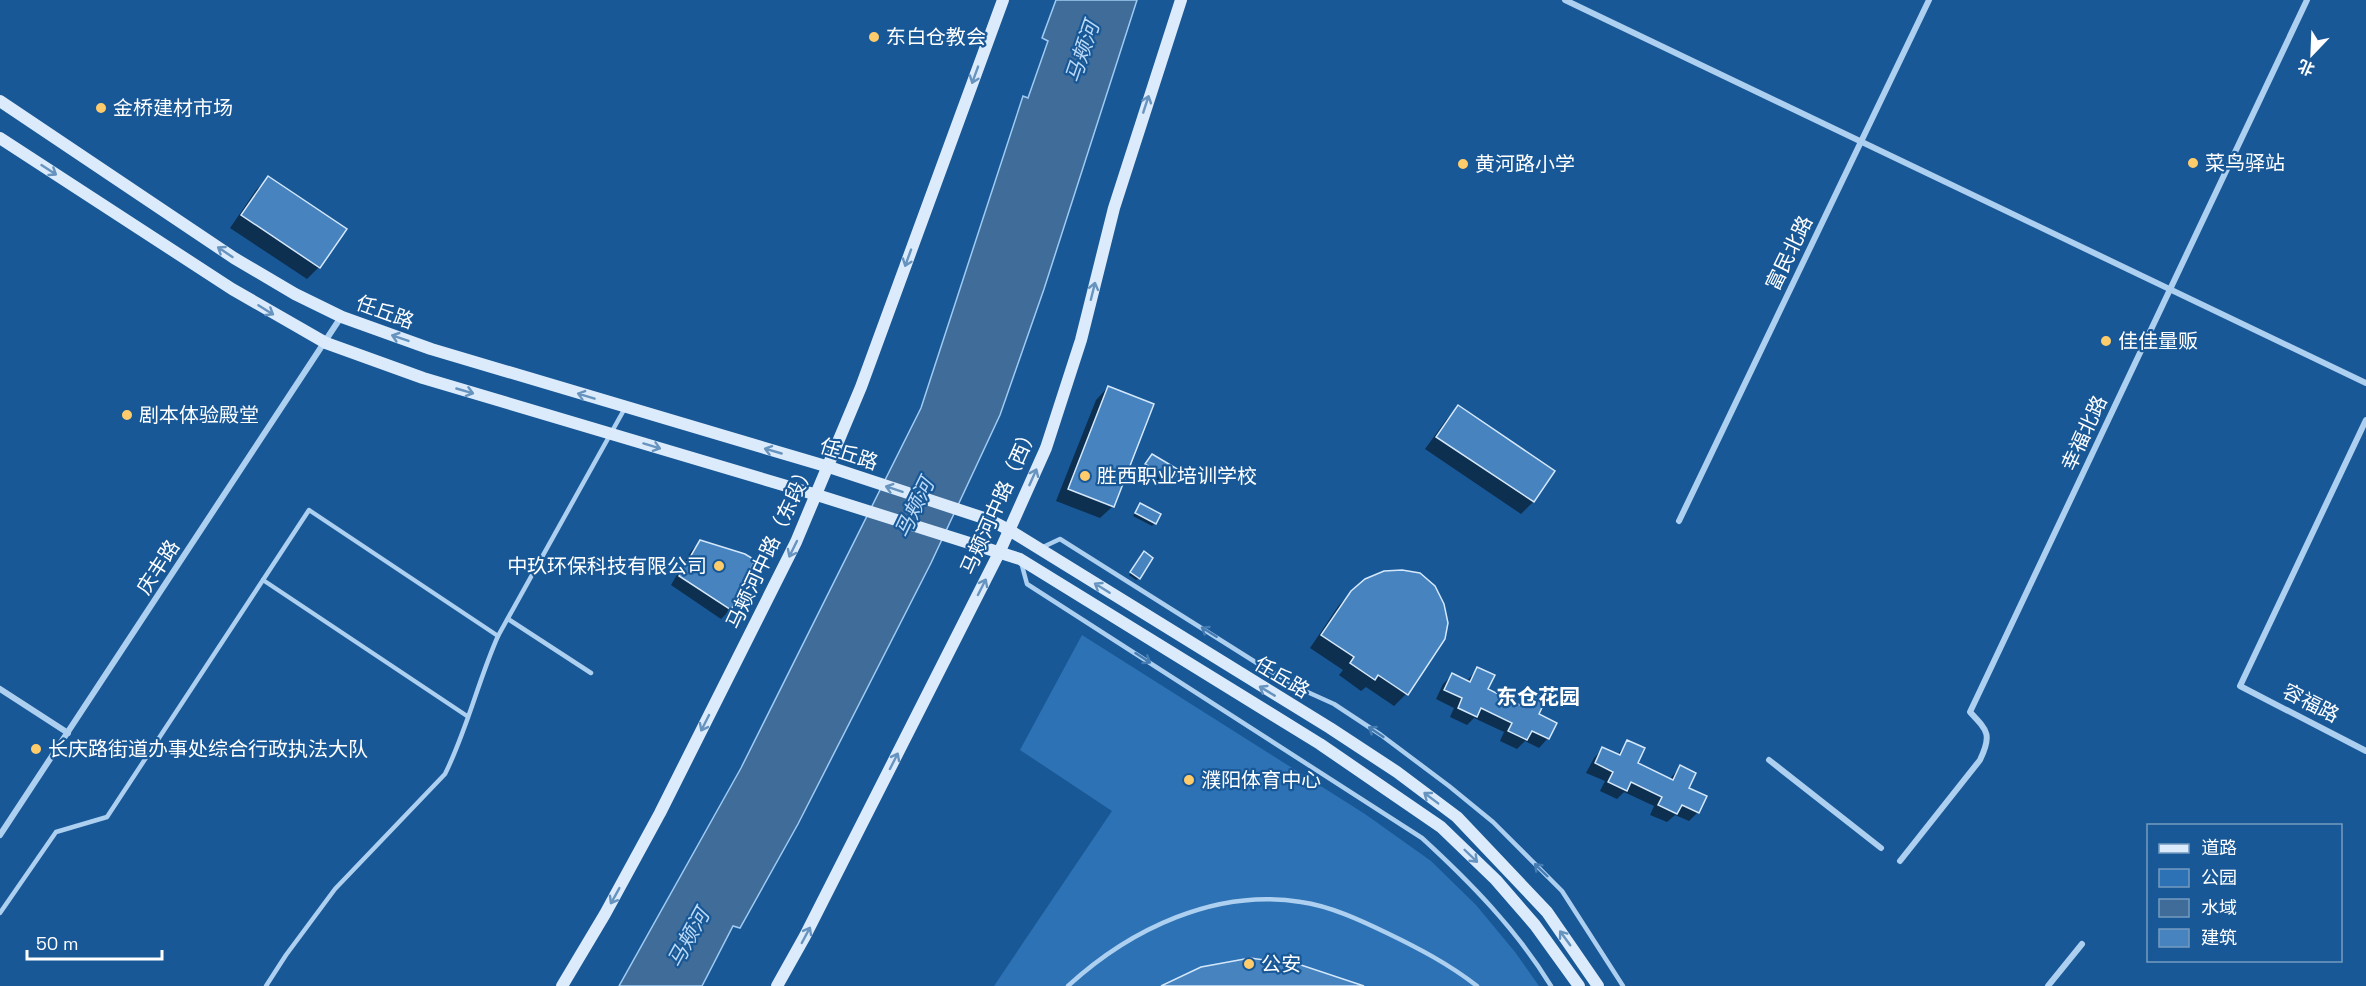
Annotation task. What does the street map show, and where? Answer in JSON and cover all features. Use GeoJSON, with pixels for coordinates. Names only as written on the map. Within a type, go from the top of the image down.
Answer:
{"type":"FeatureCollection","features":[{"type":"Feature","properties":{"kind":"street","name":"马颊河中路（东段）"},"geometry":{"type":"LineString","coordinates":[[562,986],[605,915],[660,813],[781,574],[817,495],[861,387],[1003,0]]}},
{"type":"Feature","properties":{"kind":"street","name":"马颊河中路（西）"},"geometry":{"type":"LineString","coordinates":[[777,986],[815,917],[999,553],[1046,448],[1068,382],[1113,208],[1181,0]]}},
{"type":"Feature","properties":{"kind":"street"},"geometry":{"type":"LineString","coordinates":[[1565,0],[2366,383]]}},
{"type":"Feature","properties":{"kind":"street","name":"富民北路"},"geometry":{"type":"LineString","coordinates":[[1679,521],[1929,0]]}},
{"type":"Feature","properties":{"kind":"street","name":"幸福北路"},"geometry":{"type":"LineString","coordinates":[[1900,861],[1980,760],[1989,742],[1985,728],[1970,712],[2307,0]]}},
{"type":"Feature","properties":{"kind":"street","name":"任丘路"},"geometry":{"type":"LineString","coordinates":[[0,101],[234,258],[295,294],[342,317],[431,349],[829,467],[990,520],[1009,530],[1330,728],[1397,772],[1457,817],[1547,912],[1598,986]]}},
{"type":"Feature","properties":{"kind":"street","name":"任丘路"},"geometry":{"type":"LineString","coordinates":[[0,138],[232,289],[326,343],[423,378],[817,495],[978,548],[1020,559],[1320,744],[1441,827],[1503,889],[1535,925],[1579,986]]}},
{"type":"Feature","properties":{"kind":"street","name":"庆丰路"},"geometry":{"type":"LineString","coordinates":[[0,835],[342,317]]}},
{"type":"Feature","properties":{"kind":"street","name":"容福路"},"geometry":{"type":"LineString","coordinates":[[2366,420],[2240,686],[2366,751]]}},
{"type":"Feature","properties":{"kind":"street"},"geometry":{"type":"LineString","coordinates":[[0,689],[68,733]]}},
{"type":"Feature","properties":{"kind":"street"},"geometry":{"type":"LineString","coordinates":[[1769,760],[1881,848]]}},
{"type":"Feature","properties":{"kind":"street"},"geometry":{"type":"LineString","coordinates":[[2048,986],[2082,944]]}},
{"type":"Feature","properties":{"kind":"lane"},"geometry":{"type":"LineString","coordinates":[[266,986],[286,955],[335,890],[445,774],[456,753],[467,716],[498,636],[609,433],[625,408]]}},
{"type":"Feature","properties":{"kind":"lane"},"geometry":{"type":"LineString","coordinates":[[0,913],[56,832],[107,817],[309,510],[498,636]]}},
{"type":"Feature","properties":{"kind":"lane"},"geometry":{"type":"LineString","coordinates":[[1040,549],[1060,539],[1260,665],[1303,690],[1334,704],[1406,754],[1492,822],[1562,891],[1623,986]]}},
{"type":"Feature","properties":{"kind":"lane"},"geometry":{"type":"LineString","coordinates":[[1020,559],[1027,584],[1422,838],[1454,867],[1530,951],[1551,986]]}},
{"type":"Feature","properties":{"kind":"lane"},"geometry":{"type":"LineString","coordinates":[[263,580],[467,716]]}},
{"type":"Feature","properties":{"kind":"lane"},"geometry":{"type":"LineString","coordinates":[[508,619],[591,673]]}},
{"type":"Feature","properties":{"kind":"lane"},"geometry":{"type":"LineString","coordinates":[[1068,986],[1110,952],[1149,930],[1198,909],[1250,899],[1301,902],[1353,917],[1454,968],[1477,986]]}},
{"type":"Feature","properties":{"kind":"green space","name":"濮阳体育中心"},"geometry":{"type":"Polygon","coordinates":[[[1082,635],[1365,814],[1431,861],[1476,905],[1515,952],[1539,986],[994,986],[1112,811],[1020,750],[1082,635]]]}},
{"type":"Feature","properties":{"kind":"water","name":"马颊河"},"geometry":{"type":"Polygon","coordinates":[[[1056,0],[1137,0],[1044,289],[1000,415],[931,563],[798,824],[740,928],[733,926],[702,986],[619,986],[741,768],[921,408],[1023,96],[1028,98],[1048,41],[1042,38],[1056,0]]]}},
{"type":"Feature","properties":{"kind":"building"},"geometry":{"type":"Polygon","coordinates":[[[268,176],[347,229],[320,268],[241,215],[268,176]]]}},
{"type":"Feature","properties":{"kind":"building"},"geometry":{"type":"Polygon","coordinates":[[[1108,386],[1154,404],[1114,507],[1068,489],[1108,386]]]}},
{"type":"Feature","properties":{"kind":"building"},"geometry":{"type":"Polygon","coordinates":[[[1458,405],[1555,471],[1534,502],[1436,437],[1458,405]]]}},
{"type":"Feature","properties":{"kind":"building"},"geometry":{"type":"Polygon","coordinates":[[[1152,454],[1179,470],[1172,481],[1145,464],[1152,454]]]}},
{"type":"Feature","properties":{"kind":"building"},"geometry":{"type":"Polygon","coordinates":[[[1140,503],[1161,514],[1156,524],[1135,513],[1140,503]]]}},
{"type":"Feature","properties":{"kind":"building"},"geometry":{"type":"Polygon","coordinates":[[[700,540],[745,554],[755,560],[731,610],[679,576],[700,540]]]}},
{"type":"Feature","properties":{"kind":"building"},"geometry":{"type":"Polygon","coordinates":[[[1144,551],[1153,558],[1140,579],[1130,572],[1144,551]]]}},
{"type":"Feature","properties":{"kind":"building"},"geometry":{"type":"Polygon","coordinates":[[[1402,570],[1420,573],[1435,586],[1444,604],[1448,623],[1445,639],[1408,695],[1378,675],[1375,680],[1350,663],[1354,657],[1321,635],[1351,591],[1365,579],[1384,571],[1402,570]]]}},
{"type":"Feature","properties":{"kind":"building"},"geometry":{"type":"Polygon","coordinates":[[[1477,667],[1495,675],[1488,689],[1522,706],[1529,691],[1546,699],[1539,714],[1557,723],[1549,739],[1532,731],[1527,740],[1508,731],[1512,723],[1481,708],[1477,717],[1458,708],[1462,698],[1444,690],[1452,673],[1470,682],[1477,667]]]}},
{"type":"Feature","properties":{"kind":"building"},"geometry":{"type":"Polygon","coordinates":[[[1627,740],[1645,748],[1638,763],[1673,780],[1680,765],[1696,773],[1689,788],[1707,796],[1699,813],[1682,805],[1677,814],[1658,805],[1662,797],[1631,782],[1627,791],[1608,782],[1613,772],[1595,763],[1602,747],[1620,755],[1627,740]]]}},
{"type":"Feature","properties":{"kind":"building"},"geometry":{"type":"Polygon","coordinates":[[[1250,958],[1301,965],[1364,986],[1161,986],[1201,967],[1250,958]]]}},
{"type":"Feature","properties":{"kind":"place","name":"东白仓教会"},"geometry":{"type":"Point","coordinates":[874,37]}},
{"type":"Feature","properties":{"kind":"place","name":"金桥建材市场"},"geometry":{"type":"Point","coordinates":[101,108]}},
{"type":"Feature","properties":{"kind":"place","name":"菜鸟驿站"},"geometry":{"type":"Point","coordinates":[2193,163]}},
{"type":"Feature","properties":{"kind":"place","name":"黄河路小学"},"geometry":{"type":"Point","coordinates":[1463,164]}},
{"type":"Feature","properties":{"kind":"place","name":"佳佳量贩"},"geometry":{"type":"Point","coordinates":[2106,341]}},
{"type":"Feature","properties":{"kind":"place","name":"剧本体验殿堂"},"geometry":{"type":"Point","coordinates":[127,415]}},
{"type":"Feature","properties":{"kind":"place","name":"胜西职业培训学校"},"geometry":{"type":"Point","coordinates":[1085,476]}},
{"type":"Feature","properties":{"kind":"place","name":"中玖环保科技有限公司"},"geometry":{"type":"Point","coordinates":[719,566]}},
{"type":"Feature","properties":{"kind":"place","name":"长庆路街道办事处综合行政执法大队"},"geometry":{"type":"Point","coordinates":[36,749]}},
{"type":"Feature","properties":{"kind":"place","name":"濮阳体育中心"},"geometry":{"type":"Point","coordinates":[1189,780]}},
{"type":"Feature","properties":{"kind":"place","name":"公安"},"geometry":{"type":"Point","coordinates":[1249,964]}},
{"type":"Feature","properties":{"kind":"district","name":"东仓花园"},"geometry":{"type":"Point","coordinates":[1538,696]}}]}
